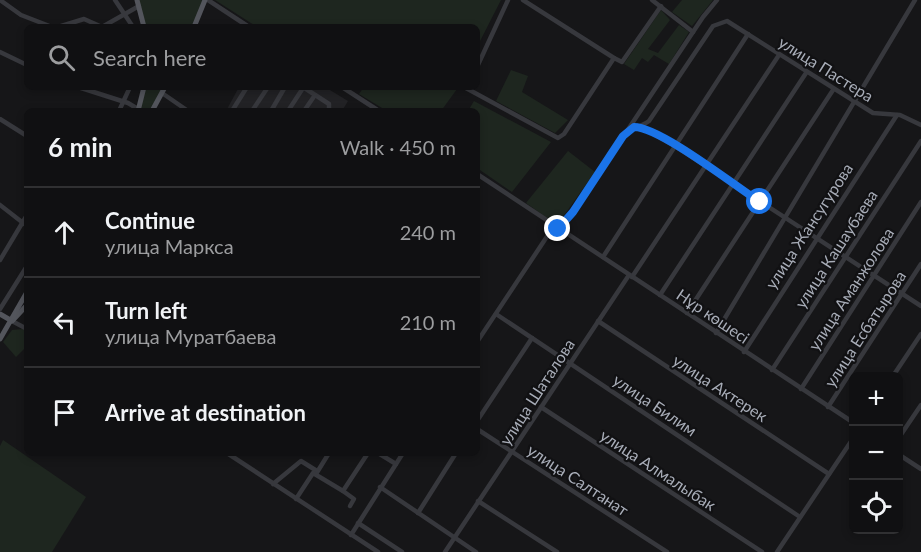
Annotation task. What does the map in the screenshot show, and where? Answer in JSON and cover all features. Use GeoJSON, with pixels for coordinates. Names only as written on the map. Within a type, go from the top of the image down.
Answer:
{"type":"FeatureCollection","features":[{"type":"Feature","properties":{"kind":"main road"},"geometry":{"type":"LineString","coordinates":[[195,24],[206,0]]}},
{"type":"Feature","properties":{"kind":"main road"},"geometry":{"type":"LineString","coordinates":[[138,3],[143,24]]}},
{"type":"Feature","properties":{"kind":"main road"},"geometry":{"type":"LineString","coordinates":[[139,108],[143,90]]}},
{"type":"Feature","properties":{"kind":"main road"},"geometry":{"type":"LineString","coordinates":[[154,108],[164,90]]}},
{"type":"Feature","properties":{"kind":"main road"},"geometry":{"type":"LineString","coordinates":[[0,339],[24,298]]}},
{"type":"Feature","properties":{"kind":"main road"},"geometry":{"type":"LineString","coordinates":[[12,321],[24,308]]}},
{"type":"Feature","properties":{"kind":"main road"},"geometry":{"type":"LineString","coordinates":[[0,314],[12,321]]}},
{"type":"Feature","properties":{"kind":"street"},"geometry":{"type":"LineString","coordinates":[[0,0],[21,15],[44,24]]}},
{"type":"Feature","properties":{"kind":"street"},"geometry":{"type":"LineString","coordinates":[[115,0],[131,24]]}},
{"type":"Feature","properties":{"kind":"street"},"geometry":{"type":"LineString","coordinates":[[206,0],[244,24]]}},
{"type":"Feature","properties":{"kind":"street"},"geometry":{"type":"LineString","coordinates":[[480,61],[508,0]]}},
{"type":"Feature","properties":{"kind":"street"},"geometry":{"type":"LineString","coordinates":[[524,0],[622,62],[661,6]]}},
{"type":"Feature","properties":{"kind":"street"},"geometry":{"type":"LineString","coordinates":[[652,0],[693,32]]}},
{"type":"Feature","properties":{"kind":"street"},"geometry":{"type":"LineString","coordinates":[[480,335],[548,235],[558,229],[573,212],[693,32],[717,0]]}},
{"type":"Feature","properties":{"kind":"street"},"geometry":{"type":"LineString","coordinates":[[716,333],[915,0]]}},
{"type":"Feature","properties":{"kind":"street"},"geometry":{"type":"LineString","coordinates":[[108,24],[126,15],[138,3]]}},
{"type":"Feature","properties":{"kind":"street"},"geometry":{"type":"LineString","coordinates":[[68,24],[84,19],[95,24]]}},
{"type":"Feature","properties":{"kind":"street","name":"улица Пастера"},"geometry":{"type":"LineString","coordinates":[[641,127],[660,106],[713,26],[722,21],[727,21],[806,73],[873,113],[898,115],[921,125]]}},
{"type":"Feature","properties":{"kind":"street"},"geometry":{"type":"LineString","coordinates":[[603,257],[748,34]]}},
{"type":"Feature","properties":{"kind":"street"},"geometry":{"type":"LineString","coordinates":[[0,52],[24,64]]}},
{"type":"Feature","properties":{"kind":"street","name":"улица Шаталова"},"geometry":{"type":"LineString","coordinates":[[445,552],[779,54]]}},
{"type":"Feature","properties":{"kind":"street"},"geometry":{"type":"LineString","coordinates":[[470,90],[558,138],[564,134],[614,58]]}},
{"type":"Feature","properties":{"kind":"street"},"geometry":{"type":"LineString","coordinates":[[660,295],[806,73]]}},
{"type":"Feature","properties":{"kind":"street"},"geometry":{"type":"LineString","coordinates":[[87,90],[125,102],[135,108]]}},
{"type":"Feature","properties":{"kind":"street"},"geometry":{"type":"LineString","coordinates":[[121,108],[129,90]]}},
{"type":"Feature","properties":{"kind":"street"},"geometry":{"type":"LineString","coordinates":[[164,90],[185,108]]}},
{"type":"Feature","properties":{"kind":"street"},"geometry":{"type":"LineString","coordinates":[[233,108],[245,90]]}},
{"type":"Feature","properties":{"kind":"street"},"geometry":{"type":"LineString","coordinates":[[254,108],[266,90]]}},
{"type":"Feature","properties":{"kind":"street"},"geometry":{"type":"LineString","coordinates":[[273,108],[283,90]]}},
{"type":"Feature","properties":{"kind":"street"},"geometry":{"type":"LineString","coordinates":[[290,108],[301,90]]}},
{"type":"Feature","properties":{"kind":"street"},"geometry":{"type":"LineString","coordinates":[[308,90],[330,105],[330,108]]}},
{"type":"Feature","properties":{"kind":"street"},"geometry":{"type":"LineString","coordinates":[[347,90],[374,108]]}},
{"type":"Feature","properties":{"kind":"street"},"geometry":{"type":"LineString","coordinates":[[687,313],[833,90]]}},
{"type":"Feature","properties":{"kind":"street"},"geometry":{"type":"LineString","coordinates":[[306,108],[315,95]]}},
{"type":"Feature","properties":{"kind":"street","name":"улица Жансугурова"},"geometry":{"type":"LineString","coordinates":[[744,352],[898,115]]}},
{"type":"Feature","properties":{"kind":"street"},"geometry":{"type":"LineString","coordinates":[[0,119],[24,134]]}},
{"type":"Feature","properties":{"kind":"street"},"geometry":{"type":"LineString","coordinates":[[623,136],[634,127],[641,127],[675,146],[921,306]]}},
{"type":"Feature","properties":{"kind":"street","name":"улица Кашаубаева"},"geometry":{"type":"LineString","coordinates":[[772,370],[921,141]]}},
{"type":"Feature","properties":{"kind":"street","name":"Нұр көшесі"},"geometry":{"type":"LineString","coordinates":[[480,176],[849,420]]}},
{"type":"Feature","properties":{"kind":"street","name":"улица Аманжолова"},"geometry":{"type":"LineString","coordinates":[[801,388],[921,202]]}},
{"type":"Feature","properties":{"kind":"street"},"geometry":{"type":"LineString","coordinates":[[0,205],[24,223]]}},
{"type":"Feature","properties":{"kind":"street"},"geometry":{"type":"LineString","coordinates":[[0,260],[24,225]]}},
{"type":"Feature","properties":{"kind":"street","name":"улица Есбатырова"},"geometry":{"type":"LineString","coordinates":[[828,407],[921,264]]}},
{"type":"Feature","properties":{"kind":"street"},"geometry":{"type":"LineString","coordinates":[[0,309],[24,271]]}},
{"type":"Feature","properties":{"kind":"street","name":"улица Билим"},"geometry":{"type":"LineString","coordinates":[[496,314],[800,517]]}},
{"type":"Feature","properties":{"kind":"street"},"geometry":{"type":"LineString","coordinates":[[12,321],[24,327]]}},
{"type":"Feature","properties":{"kind":"street","name":"улица Актерек"},"geometry":{"type":"LineString","coordinates":[[598,321],[829,474]]}},
{"type":"Feature","properties":{"kind":"street"},"geometry":{"type":"LineString","coordinates":[[896,372],[921,334]]}},
{"type":"Feature","properties":{"kind":"street"},"geometry":{"type":"LineString","coordinates":[[480,416],[531,338]]}},
{"type":"Feature","properties":{"kind":"street"},"geometry":{"type":"LineString","coordinates":[[903,432],[921,405]]}},
{"type":"Feature","properties":{"kind":"street","name":"улица Алмалыбак"},"geometry":{"type":"LineString","coordinates":[[541,407],[762,552]]}},
{"type":"Feature","properties":{"kind":"street","name":"улица Салтанат"},"geometry":{"type":"LineString","coordinates":[[480,431],[667,552]]}},
{"type":"Feature","properties":{"kind":"street"},"geometry":{"type":"LineString","coordinates":[[777,552],[849,444]]}},
{"type":"Feature","properties":{"kind":"street"},"geometry":{"type":"LineString","coordinates":[[231,456],[378,552]]}},
{"type":"Feature","properties":{"kind":"street"},"geometry":{"type":"LineString","coordinates":[[296,499],[313,472],[316,473],[327,456]]}},
{"type":"Feature","properties":{"kind":"street"},"geometry":{"type":"LineString","coordinates":[[343,491],[366,456]]}},
{"type":"Feature","properties":{"kind":"street"},"geometry":{"type":"LineString","coordinates":[[383,456],[396,464]]}},
{"type":"Feature","properties":{"kind":"street"},"geometry":{"type":"LineString","coordinates":[[351,534],[401,456]]}},
{"type":"Feature","properties":{"kind":"street"},"geometry":{"type":"LineString","coordinates":[[418,513],[454,456]]}},
{"type":"Feature","properties":{"kind":"street"},"geometry":{"type":"LineString","coordinates":[[903,456],[921,468]]}},
{"type":"Feature","properties":{"kind":"street"},"geometry":{"type":"LineString","coordinates":[[273,484],[301,461],[354,499],[350,506]]}},
{"type":"Feature","properties":{"kind":"street"},"geometry":{"type":"LineString","coordinates":[[381,487],[476,552]]}},
{"type":"Feature","properties":{"kind":"street"},"geometry":{"type":"LineString","coordinates":[[478,501],[557,552]]}},
{"type":"Feature","properties":{"kind":"street"},"geometry":{"type":"LineString","coordinates":[[358,523],[402,552]]}},
{"type":"Feature","properties":{"kind":"shaded area"},"geometry":{"type":"Polygon","coordinates":[[[137,0],[205,0],[194,24],[142,24],[137,0]]]}},
{"type":"Feature","properties":{"kind":"shaded area"},"geometry":{"type":"Polygon","coordinates":[[[215,0],[501,0],[480,41],[480,24],[252,24],[215,0]]]}},
{"type":"Feature","properties":{"kind":"shaded area"},"geometry":{"type":"Polygon","coordinates":[[[682,0],[713,0],[692,26],[672,12],[682,0]]]}},
{"type":"Feature","properties":{"kind":"shaded area"},"geometry":{"type":"Polygon","coordinates":[[[661,10],[670,20],[648,49],[658,53],[679,25],[689,32],[669,64],[654,55],[648,62],[642,58],[634,70],[624,64],[661,10]]]}},
{"type":"Feature","properties":{"kind":"shaded area"},"geometry":{"type":"Polygon","coordinates":[[[511,70],[528,76],[522,92],[568,120],[555,133],[496,101],[511,70]]]}},
{"type":"Feature","properties":{"kind":"shaded area"},"geometry":{"type":"Polygon","coordinates":[[[143,90],[163,90],[154,108],[139,108],[143,90]]]}},
{"type":"Feature","properties":{"kind":"shaded area"},"geometry":{"type":"Polygon","coordinates":[[[237,90],[330,90],[348,101],[344,108],[228,108],[237,90]]]}},
{"type":"Feature","properties":{"kind":"shaded area"},"geometry":{"type":"Polygon","coordinates":[[[362,90],[456,90],[443,108],[382,108],[359,94],[362,90]]]}},
{"type":"Feature","properties":{"kind":"shaded area"},"geometry":{"type":"Polygon","coordinates":[[[474,101],[551,142],[512,192],[480,170],[480,108],[470,108],[474,101]]]}},
{"type":"Feature","properties":{"kind":"shaded area"},"geometry":{"type":"Polygon","coordinates":[[[568,151],[595,172],[557,225],[526,203],[568,151]]]}},
{"type":"Feature","properties":{"kind":"shaded area"},"geometry":{"type":"Polygon","coordinates":[[[12,330],[24,330],[24,349],[16,357],[3,342],[12,330]]]}},
{"type":"Feature","properties":{"kind":"shaded area"},"geometry":{"type":"Polygon","coordinates":[[[3,440],[86,497],[52,552],[0,552],[0,446],[3,440]]]}},
{"type":"Feature","properties":{"kind":"route"},"geometry":{"type":"LineString","coordinates":[[558,229],[573,212],[623,136],[634,127],[641,127],[675,146],[760,202]]}}]}
